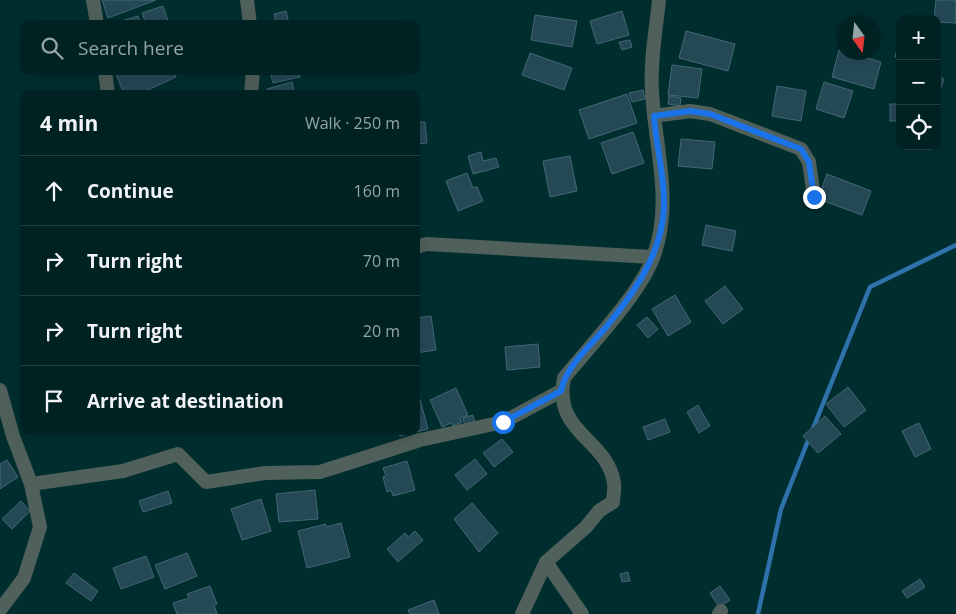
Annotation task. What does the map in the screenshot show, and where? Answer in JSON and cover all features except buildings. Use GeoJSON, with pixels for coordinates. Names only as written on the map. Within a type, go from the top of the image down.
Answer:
{"type":"FeatureCollection","features":[{"type":"Feature","properties":{"kind":"street"},"geometry":{"type":"LineString","coordinates":[[93,0],[96,20]]}},
{"type":"Feature","properties":{"kind":"street"},"geometry":{"type":"LineString","coordinates":[[247,0],[250,20]]}},
{"type":"Feature","properties":{"kind":"street"},"geometry":{"type":"LineString","coordinates":[[522,614],[546,562],[586,527],[599,511],[613,502],[615,484],[606,460],[578,431],[561,402],[561,391],[564,378],[635,289],[660,237],[664,206],[652,89],[659,0]]}},
{"type":"Feature","properties":{"kind":"street"},"geometry":{"type":"LineString","coordinates":[[106,75],[107,90]]}},
{"type":"Feature","properties":{"kind":"street"},"geometry":{"type":"LineString","coordinates":[[251,90],[253,75]]}},
{"type":"Feature","properties":{"kind":"street"},"geometry":{"type":"LineString","coordinates":[[654,116],[690,111],[710,114],[801,149],[809,162],[814,197]]}},
{"type":"Feature","properties":{"kind":"street"},"geometry":{"type":"LineString","coordinates":[[420,246],[427,244],[652,257]]}},
{"type":"Feature","properties":{"kind":"street"},"geometry":{"type":"LineString","coordinates":[[31,484],[123,471],[178,454],[206,482],[265,474],[320,472],[420,440],[503,422],[561,391]]}},
{"type":"Feature","properties":{"kind":"street"},"geometry":{"type":"LineString","coordinates":[[0,610],[24,578],[40,527],[31,484],[1,399]]}},
{"type":"Feature","properties":{"kind":"street"},"geometry":{"type":"LineString","coordinates":[[546,562],[582,614]]}},
{"type":"Feature","properties":{"kind":"waterway"},"geometry":{"type":"LineString","coordinates":[[812,431],[870,287],[956,245]]}},
{"type":"Feature","properties":{"kind":"waterway"},"geometry":{"type":"LineString","coordinates":[[758,614],[781,509],[809,438]]}},
{"type":"Feature","properties":{"kind":"route"},"geometry":{"type":"LineString","coordinates":[[503,422],[561,391],[564,378],[635,289],[650,264],[660,237],[664,206],[654,116],[690,111],[710,114],[748,127],[801,149],[809,162],[814,197]]}}]}
